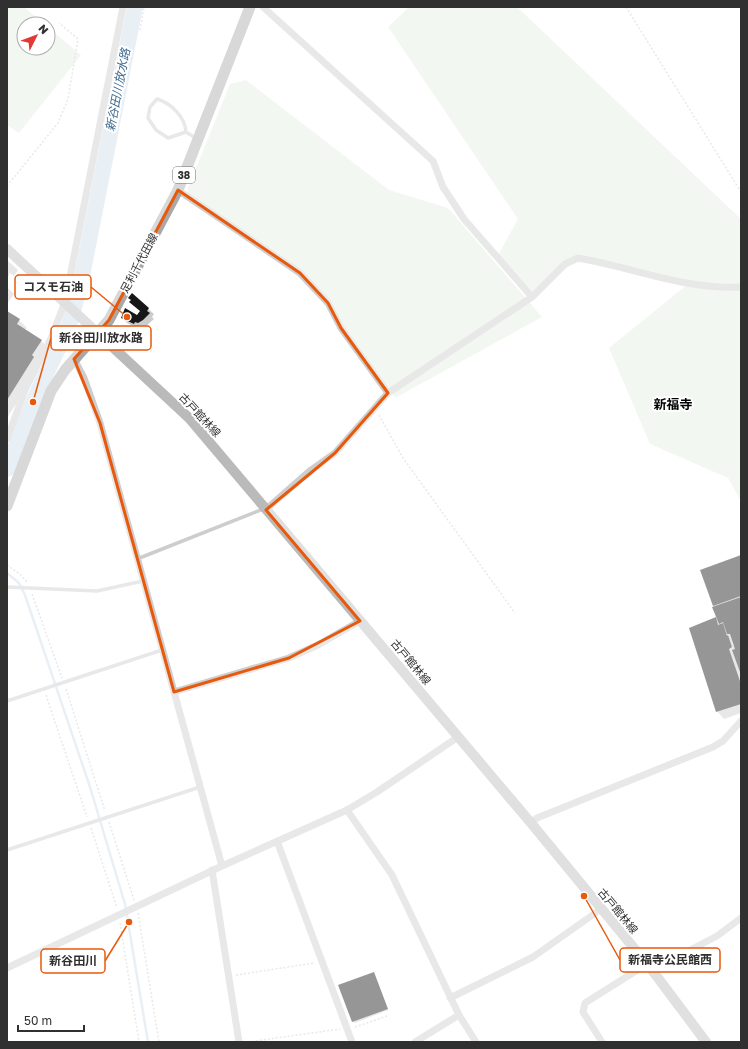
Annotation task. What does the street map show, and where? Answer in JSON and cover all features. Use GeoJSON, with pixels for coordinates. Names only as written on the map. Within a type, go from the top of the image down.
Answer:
{"type":"FeatureCollection","features":[{"type":"Feature","properties":{"kind":"main road","name":"足利千代田線"},"geometry":{"type":"LineString","coordinates":[[7,506],[51,391],[57,380],[74,359],[109,320],[178,190],[250,7]]}},
{"type":"Feature","properties":{"kind":"main road"},"geometry":{"type":"LineString","coordinates":[[7,249],[66,303]]}},
{"type":"Feature","properties":{"kind":"main road","name":"古戸館林線"},"geometry":{"type":"LineString","coordinates":[[66,303],[189,418],[264,509],[531,823],[649,967],[706,1042]]}},
{"type":"Feature","properties":{"kind":"street"},"geometry":{"type":"LineString","coordinates":[[7,439],[25,390],[51,338],[66,303],[124,7]]}},
{"type":"Feature","properties":{"kind":"street"},"geometry":{"type":"LineString","coordinates":[[263,7],[433,161],[443,187],[464,219],[532,296]]}},
{"type":"Feature","properties":{"kind":"street"},"geometry":{"type":"LineString","coordinates":[[178,190],[300,273],[328,304],[341,328],[388,393]]}},
{"type":"Feature","properties":{"kind":"street"},"geometry":{"type":"LineString","coordinates":[[264,509],[270,506],[311,470],[335,453],[388,393],[532,296],[566,264],[578,258],[689,284],[719,288],[741,286]]}},
{"type":"Feature","properties":{"kind":"street"},"geometry":{"type":"LineString","coordinates":[[74,359],[84,378],[100,423],[222,866]]}},
{"type":"Feature","properties":{"kind":"street"},"geometry":{"type":"LineString","coordinates":[[174,692],[289,658],[318,645],[360,621]]}},
{"type":"Feature","properties":{"kind":"street"},"geometry":{"type":"LineString","coordinates":[[531,823],[537,818],[713,747],[723,741],[741,721]]}},
{"type":"Feature","properties":{"kind":"street"},"geometry":{"type":"LineString","coordinates":[[7,968],[120,917],[134,907],[212,870],[347,810],[383,788],[458,737]]}},
{"type":"Feature","properties":{"kind":"street"},"geometry":{"type":"LineString","coordinates":[[347,810],[392,875],[450,998],[476,1042]]}},
{"type":"Feature","properties":{"kind":"street"},"geometry":{"type":"LineString","coordinates":[[277,841],[352,1042]]}},
{"type":"Feature","properties":{"kind":"street"},"geometry":{"type":"LineString","coordinates":[[212,870],[239,1042]]}},
{"type":"Feature","properties":{"kind":"street"},"geometry":{"type":"LineString","coordinates":[[450,998],[533,957],[601,910]]}},
{"type":"Feature","properties":{"kind":"street"},"geometry":{"type":"LineString","coordinates":[[602,1042],[583,1012],[585,1004],[649,967],[717,936],[741,918]]}},
{"type":"Feature","properties":{"kind":"street"},"geometry":{"type":"LineString","coordinates":[[416,1042],[459,1015]]}},
{"type":"Feature","properties":{"kind":"lane"},"geometry":{"type":"LineString","coordinates":[[186,132],[186,125],[170,105],[157,99],[153,102],[148,118],[156,130],[168,138],[186,132],[198,139]]}},
{"type":"Feature","properties":{"kind":"lane"},"geometry":{"type":"LineString","coordinates":[[137,559],[264,509]]}},
{"type":"Feature","properties":{"kind":"lane"},"geometry":{"type":"LineString","coordinates":[[7,587],[29,587],[97,592],[143,581]]}},
{"type":"Feature","properties":{"kind":"lane"},"geometry":{"type":"LineString","coordinates":[[7,701],[162,650]]}},
{"type":"Feature","properties":{"kind":"lane"},"geometry":{"type":"LineString","coordinates":[[7,850],[200,787]]}},
{"type":"Feature","properties":{"kind":"path"},"geometry":{"type":"LineString","coordinates":[[140,30],[144,7]]}},
{"type":"Feature","properties":{"kind":"path"},"geometry":{"type":"LineString","coordinates":[[626,7],[741,192]]}},
{"type":"Feature","properties":{"kind":"path"},"geometry":{"type":"LineString","coordinates":[[7,186],[58,123],[68,98],[78,39],[59,23]]}},
{"type":"Feature","properties":{"kind":"path"},"geometry":{"type":"LineString","coordinates":[[375,408],[403,458],[515,613]]}},
{"type":"Feature","properties":{"kind":"path"},"geometry":{"type":"LineString","coordinates":[[7,565],[21,575],[29,587],[106,818],[134,907],[158,1042]]}},
{"type":"Feature","properties":{"kind":"path"},"geometry":{"type":"LineString","coordinates":[[44,689],[91,823],[120,917],[139,1042]]}},
{"type":"Feature","properties":{"kind":"path"},"geometry":{"type":"LineString","coordinates":[[228,976],[322,961]]}},
{"type":"Feature","properties":{"kind":"path"},"geometry":{"type":"LineString","coordinates":[[248,1042],[343,1029],[348,1030],[387,1016]]}},
{"type":"Feature","properties":{"kind":"highlighted area"},"geometry":{"type":"Polygon","coordinates":[[[178,190],[300,273],[328,303],[341,328],[388,393],[335,453],[266,510],[360,621],[289,658],[174,692],[100,423],[74,359],[109,320],[178,190]]]}},
{"type":"Feature","properties":{"kind":"shaded area"},"geometry":{"type":"Polygon","coordinates":[[[7,7],[24,7],[35,16],[16,16],[16,56],[56,56],[56,34],[81,55],[19,133],[7,125],[7,7]]]}},
{"type":"Feature","properties":{"kind":"shaded area"},"geometry":{"type":"Polygon","coordinates":[[[409,7],[517,7],[741,219],[741,501],[728,478],[650,444],[609,348],[688,284],[578,258],[532,297],[497,257],[518,219],[388,27],[409,7]]]}},
{"type":"Feature","properties":{"kind":"shaded area"},"geometry":{"type":"Polygon","coordinates":[[[246,80],[389,190],[448,208],[542,317],[395,398],[332,311],[293,268],[187,196],[188,188],[230,84],[246,80]]]}},
{"type":"Feature","properties":{"kind":"building"},"geometry":{"type":"Polygon","coordinates":[[[132,293],[149,308],[147,311],[150,313],[143,320],[138,323],[135,322],[134,324],[121,318],[125,308],[137,315],[140,311],[129,302],[131,300],[128,298],[132,293]]]}},
{"type":"Feature","properties":{"kind":"building"},"geometry":{"type":"Polygon","coordinates":[[[7,311],[20,319],[17,324],[42,340],[32,355],[34,357],[7,400],[7,311]]]}},
{"type":"Feature","properties":{"kind":"building"},"geometry":{"type":"Polygon","coordinates":[[[741,555],[741,596],[713,606],[700,570],[741,555]]]}},
{"type":"Feature","properties":{"kind":"building"},"geometry":{"type":"Polygon","coordinates":[[[741,597],[740,672],[732,650],[735,649],[730,634],[727,634],[723,622],[719,624],[712,607],[741,597]]]}},
{"type":"Feature","properties":{"kind":"building"},"geometry":{"type":"Polygon","coordinates":[[[716,617],[718,625],[723,623],[732,647],[729,649],[741,684],[741,704],[716,712],[689,628],[716,617]]]}},
{"type":"Feature","properties":{"kind":"building"},"geometry":{"type":"Polygon","coordinates":[[[374,972],[388,1009],[352,1022],[338,985],[374,972]]]}},
{"type":"Feature","properties":{"kind":"waterway","name":"新谷田川放水路"},"geometry":{"type":"LineString","coordinates":[[7,469],[33,402],[69,325],[80,286],[135,7]]}},
{"type":"Feature","properties":{"kind":"waterway"},"geometry":{"type":"LineString","coordinates":[[7,573],[19,583],[25,595],[90,787],[125,904],[148,1042]]}},
{"type":"Feature","properties":{"kind":"place","name":"コスモ石油"},"geometry":{"type":"Point","coordinates":[127,317]}},
{"type":"Feature","properties":{"kind":"place","name":"新谷田川放水路"},"geometry":{"type":"Point","coordinates":[33,402]}},
{"type":"Feature","properties":{"kind":"place","name":"新福寺公民館西"},"geometry":{"type":"Point","coordinates":[584,896]}},
{"type":"Feature","properties":{"kind":"place","name":"新谷田川"},"geometry":{"type":"Point","coordinates":[129,922]}},
{"type":"Feature","properties":{"kind":"district","name":"新福寺"},"geometry":{"type":"Point","coordinates":[673,404]}}]}
